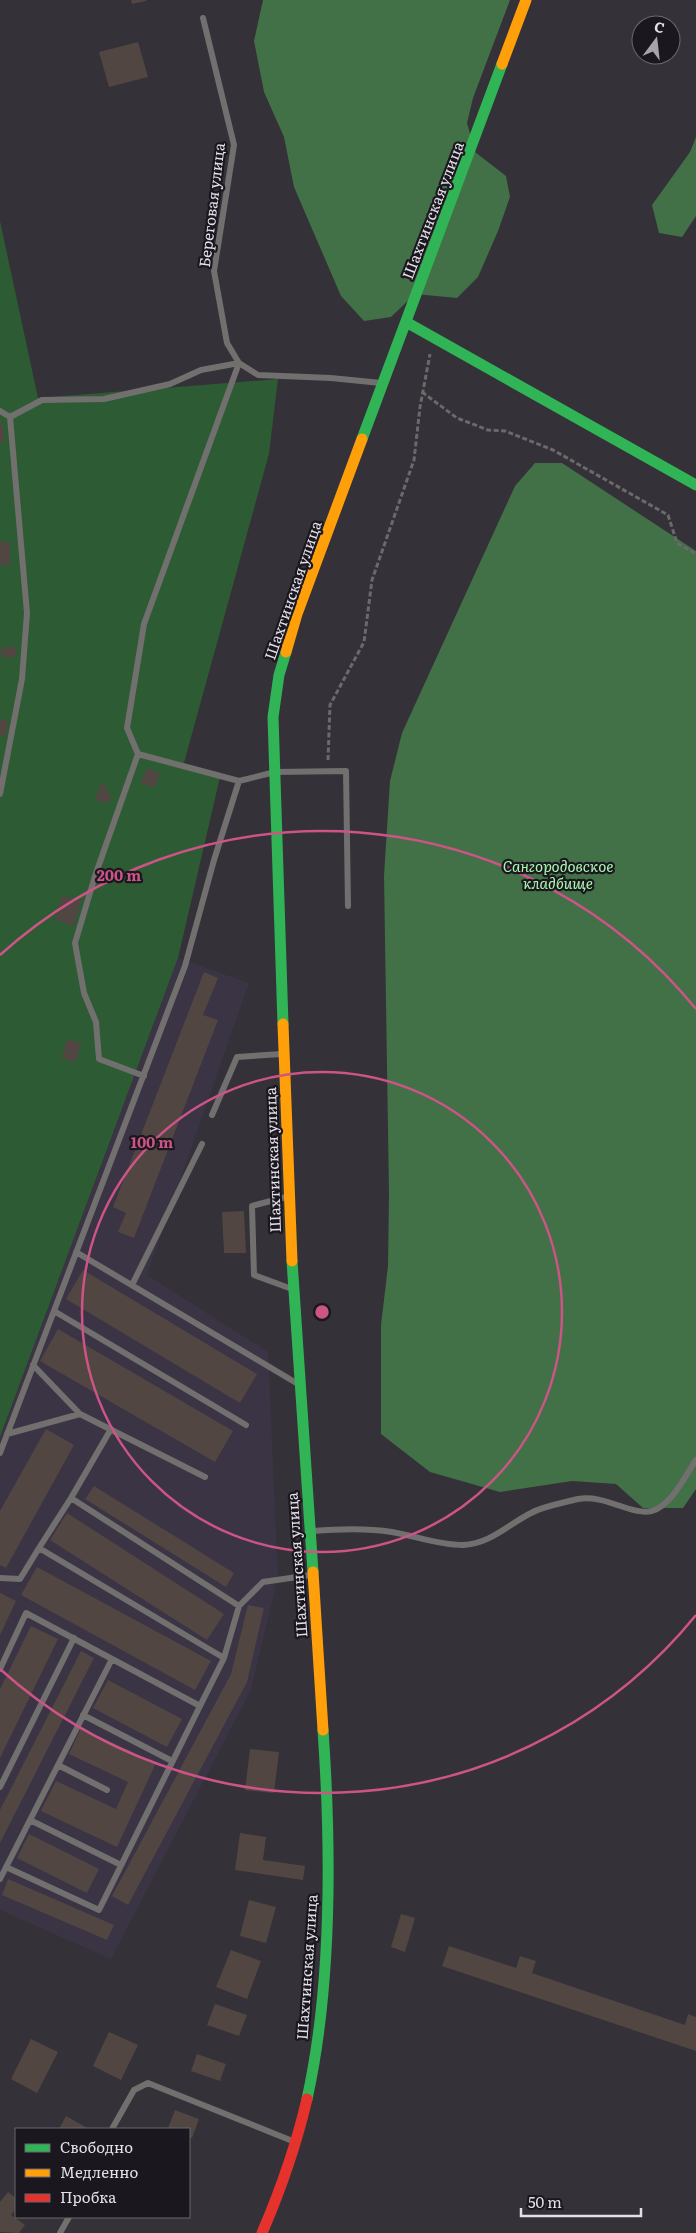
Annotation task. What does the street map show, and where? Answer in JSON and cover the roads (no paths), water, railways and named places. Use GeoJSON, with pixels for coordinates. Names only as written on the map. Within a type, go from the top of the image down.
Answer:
{"type":"FeatureCollection","features":[{"type":"Feature","properties":{"kind":"street","name":"Шахтинская улица"},"geometry":{"type":"LineString","coordinates":[[262,2233],[282,2187],[297,2142],[310,2084],[318,2034],[326,1927],[325,1758],[288,1196],[273,717],[279,675],[296,614],[526,0]]}},
{"type":"Feature","properties":{"kind":"street"},"geometry":{"type":"LineString","coordinates":[[406,322],[696,485]]}},
{"type":"Feature","properties":{"kind":"lane","name":"Береговая улица"},"geometry":{"type":"LineString","coordinates":[[203,18],[234,145],[214,271],[227,344],[240,363]]}},
{"type":"Feature","properties":{"kind":"lane"},"geometry":{"type":"LineString","coordinates":[[144,1076],[99,1059],[96,1022],[84,993],[75,943],[95,876],[138,754],[127,728],[144,624],[240,363]]}},
{"type":"Feature","properties":{"kind":"lane"},"geometry":{"type":"LineString","coordinates":[[10,417],[42,400],[104,399],[170,384],[201,370],[240,363],[258,375],[331,378],[383,384]]}},
{"type":"Feature","properties":{"kind":"lane"},"geometry":{"type":"LineString","coordinates":[[0,411],[10,417]]}},
{"type":"Feature","properties":{"kind":"lane"},"geometry":{"type":"LineString","coordinates":[[0,794],[22,679],[27,613],[10,417]]}},
{"type":"Feature","properties":{"kind":"lane"},"geometry":{"type":"LineString","coordinates":[[138,754],[239,781],[275,772],[346,771],[348,906]]}},
{"type":"Feature","properties":{"kind":"lane"},"geometry":{"type":"LineString","coordinates":[[0,1453],[185,966],[214,860],[239,781]]}},
{"type":"Feature","properties":{"kind":"lane"},"geometry":{"type":"LineString","coordinates":[[212,1115],[236,1057],[283,1054]]}},
{"type":"Feature","properties":{"kind":"lane"},"geometry":{"type":"LineString","coordinates":[[132,1285],[202,1144]]}},
{"type":"Feature","properties":{"kind":"lane"},"geometry":{"type":"LineString","coordinates":[[288,1196],[252,1206],[254,1274],[295,1290]]}},
{"type":"Feature","properties":{"kind":"lane"},"geometry":{"type":"LineString","coordinates":[[76,1252],[299,1384]]}},
{"type":"Feature","properties":{"kind":"lane"},"geometry":{"type":"LineString","coordinates":[[54,1311],[246,1425]]}},
{"type":"Feature","properties":{"kind":"lane"},"geometry":{"type":"LineString","coordinates":[[33,1365],[80,1414],[205,1477]]}},
{"type":"Feature","properties":{"kind":"lane"},"geometry":{"type":"LineString","coordinates":[[7,1434],[80,1414]]}},
{"type":"Feature","properties":{"kind":"lane"},"geometry":{"type":"LineString","coordinates":[[0,1578],[20,1579],[71,1498],[111,1429]]}},
{"type":"Feature","properties":{"kind":"lane"},"geometry":{"type":"LineString","coordinates":[[309,1531],[351,1529],[392,1532],[431,1542],[465,1545],[489,1539],[532,1512],[580,1499],[602,1498],[632,1509],[651,1511],[667,1503],[696,1460]]}},
{"type":"Feature","properties":{"kind":"lane"},"geometry":{"type":"LineString","coordinates":[[71,1498],[239,1606]]}},
{"type":"Feature","properties":{"kind":"lane"},"geometry":{"type":"LineString","coordinates":[[39,1548],[224,1658]]}},
{"type":"Feature","properties":{"kind":"lane"},"geometry":{"type":"LineString","coordinates":[[6,1867],[99,1910],[224,1658],[239,1606],[263,1582],[312,1575]]}},
{"type":"Feature","properties":{"kind":"lane"},"geometry":{"type":"LineString","coordinates":[[0,1669],[26,1613],[200,1706]]}},
{"type":"Feature","properties":{"kind":"lane"},"geometry":{"type":"LineString","coordinates":[[0,1787],[74,1638]]}},
{"type":"Feature","properties":{"kind":"lane"},"geometry":{"type":"LineString","coordinates":[[0,1879],[112,1658]]}},
{"type":"Feature","properties":{"kind":"lane"},"geometry":{"type":"LineString","coordinates":[[83,1715],[172,1761]]}},
{"type":"Feature","properties":{"kind":"lane"},"geometry":{"type":"LineString","coordinates":[[58,1765],[107,1790]]}},
{"type":"Feature","properties":{"kind":"lane"},"geometry":{"type":"LineString","coordinates":[[30,1820],[121,1865]]}},
{"type":"Feature","properties":{"kind":"lane"},"geometry":{"type":"LineString","coordinates":[[113,2128],[134,2090],[148,2083],[297,2142]]}},
{"type":"Feature","properties":{"kind":"lane"},"geometry":{"type":"LineString","coordinates":[[60,2233],[68,2218]]}},
{"type":"Feature","properties":{"kind":"park label","name":"Сангородовское кладбище"},"geometry":{"type":"Point","coordinates":[558,874]}}]}
